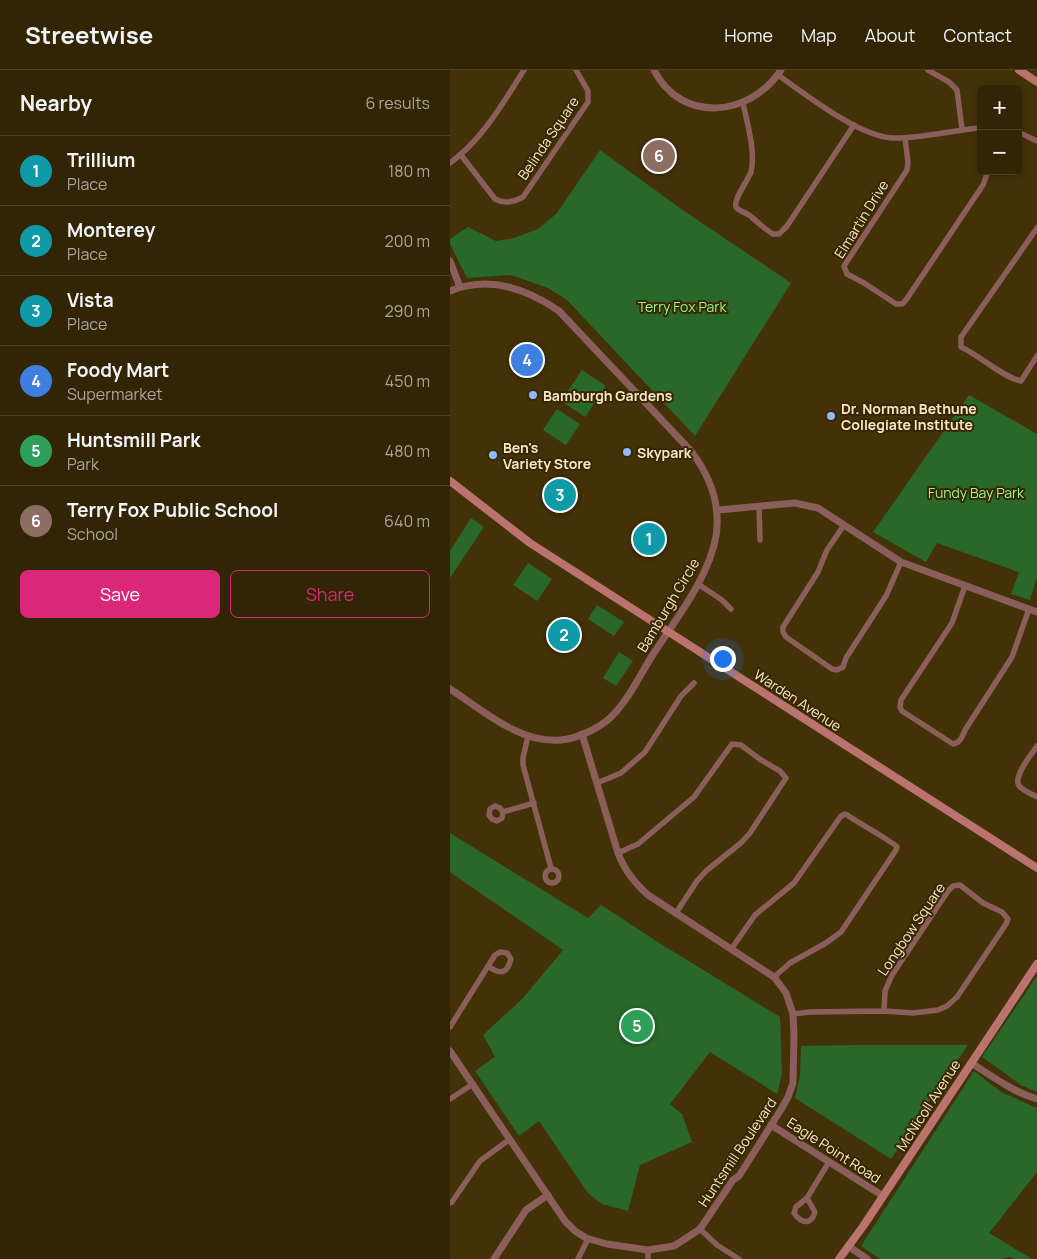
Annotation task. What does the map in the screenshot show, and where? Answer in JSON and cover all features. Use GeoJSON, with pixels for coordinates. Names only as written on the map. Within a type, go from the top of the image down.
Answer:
{"type":"FeatureCollection","features":[{"type":"Feature","properties":{"kind":"main road"},"geometry":{"type":"LineString","coordinates":[[1019,70],[1037,82]]}},
{"type":"Feature","properties":{"kind":"main road","name":"Warden Avenue"},"geometry":{"type":"LineString","coordinates":[[450,482],[530,543],[1037,868]]}},
{"type":"Feature","properties":{"kind":"main road","name":"McNicoll Avenue"},"geometry":{"type":"LineString","coordinates":[[839,1259],[1037,964]]}},
{"type":"Feature","properties":{"kind":"street"},"geometry":{"type":"LineString","coordinates":[[450,163],[461,155],[490,122],[524,70]]}},
{"type":"Feature","properties":{"kind":"street","name":"Belinda Square"},"geometry":{"type":"LineString","coordinates":[[461,155],[495,199],[504,202],[523,197],[588,102],[588,91],[576,70]]}},
{"type":"Feature","properties":{"kind":"street"},"geometry":{"type":"LineString","coordinates":[[654,70],[669,90],[682,99],[706,108],[718,108],[742,103],[759,93],[780,73],[854,125],[876,135],[905,138],[977,128]]}},
{"type":"Feature","properties":{"kind":"street"},"geometry":{"type":"LineString","coordinates":[[928,70],[948,82],[956,90],[962,129]]}},
{"type":"Feature","properties":{"kind":"street"},"geometry":{"type":"LineString","coordinates":[[742,103],[752,153],[752,163],[747,182],[736,198],[735,205],[739,210],[773,234],[779,234],[783,231],[854,125]]}},
{"type":"Feature","properties":{"kind":"street"},"geometry":{"type":"LineString","coordinates":[[1022,134],[1037,141]]}},
{"type":"Feature","properties":{"kind":"street","name":"Elmartin Drive"},"geometry":{"type":"LineString","coordinates":[[905,138],[907,170],[844,266],[847,274],[896,304],[902,304],[906,300],[983,185],[987,175]]}},
{"type":"Feature","properties":{"kind":"street"},"geometry":{"type":"LineString","coordinates":[[1037,228],[961,337],[960,344],[961,347],[976,354],[1013,380],[1021,381],[1037,356]]}},
{"type":"Feature","properties":{"kind":"street"},"geometry":{"type":"LineString","coordinates":[[450,261],[460,287]]}},
{"type":"Feature","properties":{"kind":"street","name":"Bamburgh Circle"},"geometry":{"type":"LineString","coordinates":[[450,291],[460,287],[496,284],[539,297],[559,311],[691,451],[709,479],[718,510],[712,554],[698,584],[618,710],[598,727],[561,740],[528,736],[510,728],[450,689]]}},
{"type":"Feature","properties":{"kind":"street"},"geometry":{"type":"LineString","coordinates":[[718,510],[804,504],[820,509],[901,562],[1037,612]]}},
{"type":"Feature","properties":{"kind":"street"},"geometry":{"type":"LineString","coordinates":[[758,506],[760,540]]}},
{"type":"Feature","properties":{"kind":"street"},"geometry":{"type":"LineString","coordinates":[[844,525],[827,550],[818,572],[783,627],[786,637],[832,669],[837,670],[843,667],[846,658],[886,596],[901,562]]}},
{"type":"Feature","properties":{"kind":"street"},"geometry":{"type":"LineString","coordinates":[[698,584],[722,600],[731,609]]}},
{"type":"Feature","properties":{"kind":"street"},"geometry":{"type":"LineString","coordinates":[[965,586],[952,622],[901,700],[900,706],[902,711],[952,744],[959,742],[1008,666],[1017,646],[1029,609]]}},
{"type":"Feature","properties":{"kind":"street"},"geometry":{"type":"LineString","coordinates":[[597,782],[621,773],[645,752],[681,696],[694,683]]}},
{"type":"Feature","properties":{"kind":"street","name":"Huntsmill Boulevard"},"geometry":{"type":"LineString","coordinates":[[450,1051],[565,1221],[575,1231],[588,1239],[648,1250],[674,1246],[700,1229],[733,1180],[739,1176],[788,1098],[792,1086],[794,1014],[786,993],[774,976],[648,895],[634,882],[618,853],[582,734]]}},
{"type":"Feature","properties":{"kind":"street"},"geometry":{"type":"LineString","coordinates":[[528,736],[522,762],[551,868]]}},
{"type":"Feature","properties":{"kind":"street"},"geometry":{"type":"LineString","coordinates":[[618,853],[638,844],[694,798],[732,744],[741,745],[780,771],[786,778],[750,833],[742,842],[706,871],[697,881],[676,913]]}},
{"type":"Feature","properties":{"kind":"street"},"geometry":{"type":"LineString","coordinates":[[1037,746],[1018,774],[1017,782],[1019,787],[1037,797]]}},
{"type":"Feature","properties":{"kind":"street"},"geometry":{"type":"LineString","coordinates":[[503,812],[534,803]]}},
{"type":"Feature","properties":{"kind":"street"},"geometry":{"type":"LineString","coordinates":[[732,948],[755,915],[794,883],[841,816],[847,815],[880,837],[895,844],[896,850],[841,932],[826,943],[790,963],[774,976]]}},
{"type":"Feature","properties":{"kind":"street","name":"Longbow Square"},"geometry":{"type":"LineString","coordinates":[[794,1014],[884,1011],[913,1013],[938,1010],[954,1000],[1008,919],[1004,914],[983,903],[960,885],[953,886],[892,974],[885,991],[884,1011]]}},
{"type":"Feature","properties":{"kind":"street"},"geometry":{"type":"LineString","coordinates":[[450,1027],[488,966]]}},
{"type":"Feature","properties":{"kind":"street"},"geometry":{"type":"LineString","coordinates":[[971,1063],[1026,1096],[1037,1099]]}},
{"type":"Feature","properties":{"kind":"street"},"geometry":{"type":"LineString","coordinates":[[450,1099],[473,1084]]}},
{"type":"Feature","properties":{"kind":"street","name":"Eagle Point Road"},"geometry":{"type":"LineString","coordinates":[[771,1124],[883,1196]]}},
{"type":"Feature","properties":{"kind":"street"},"geometry":{"type":"LineString","coordinates":[[450,1203],[480,1161],[510,1139]]}},
{"type":"Feature","properties":{"kind":"street"},"geometry":{"type":"LineString","coordinates":[[807,1198],[829,1162]]}},
{"type":"Feature","properties":{"kind":"street"},"geometry":{"type":"LineString","coordinates":[[494,1259],[526,1210],[548,1195]]}},
{"type":"Feature","properties":{"kind":"street"},"geometry":{"type":"LineString","coordinates":[[700,1229],[717,1245],[739,1259]]}},
{"type":"Feature","properties":{"kind":"street"},"geometry":{"type":"LineString","coordinates":[[578,1259],[588,1239]]}},
{"type":"Feature","properties":{"kind":"street"},"geometry":{"type":"LineString","coordinates":[[848,1246],[867,1259]]}},
{"type":"Feature","properties":{"kind":"street"},"geometry":{"type":"LineString","coordinates":[[648,1250],[648,1259]]}},
{"type":"Feature","properties":{"kind":"green space","name":"Terry Fox Park"},"geometry":{"type":"Polygon","coordinates":[[[600,150],[684,211],[791,283],[695,436],[567,300],[548,288],[511,275],[467,278],[450,244],[450,239],[468,227],[496,241],[514,238],[538,229],[557,213],[600,150]]]}},
{"type":"Feature","properties":{"kind":"green space"},"geometry":{"type":"Polygon","coordinates":[[[582,370],[606,386],[585,417],[561,401],[582,370]]]}},
{"type":"Feature","properties":{"kind":"green space","name":"Fundy Bay Park"},"geometry":{"type":"Polygon","coordinates":[[[969,395],[1037,434],[1037,577],[1030,600],[1011,594],[1019,572],[937,543],[926,562],[873,532],[969,395]]]}},
{"type":"Feature","properties":{"kind":"green space"},"geometry":{"type":"Polygon","coordinates":[[[557,409],[580,424],[566,445],[543,430],[557,409]]]}},
{"type":"Feature","properties":{"kind":"green space"},"geometry":{"type":"Polygon","coordinates":[[[471,518],[484,527],[450,578],[450,551],[471,518]]]}},
{"type":"Feature","properties":{"kind":"green space"},"geometry":{"type":"Polygon","coordinates":[[[528,563],[552,579],[537,601],[513,585],[528,563]]]}},
{"type":"Feature","properties":{"kind":"green space"},"geometry":{"type":"Polygon","coordinates":[[[597,605],[624,622],[614,636],[588,619],[597,605]]]}},
{"type":"Feature","properties":{"kind":"green space"},"geometry":{"type":"Polygon","coordinates":[[[619,652],[633,661],[616,686],[603,678],[619,652]]]}},
{"type":"Feature","properties":{"kind":"green space"},"geometry":{"type":"Polygon","coordinates":[[[450,833],[588,918],[601,905],[780,1017],[782,1074],[777,1094],[710,1052],[670,1104],[682,1114],[692,1142],[640,1165],[628,1211],[602,1204],[588,1193],[539,1121],[519,1136],[475,1071],[495,1057],[483,1035],[523,998],[563,950],[450,872],[450,833]]]}},
{"type":"Feature","properties":{"kind":"green space"},"geometry":{"type":"Polygon","coordinates":[[[1037,976],[1037,1092],[1021,1085],[982,1057],[1037,976]]]}},
{"type":"Feature","properties":{"kind":"green space"},"geometry":{"type":"Polygon","coordinates":[[[968,1045],[891,1159],[795,1098],[800,1076],[801,1046],[968,1045]]]}},
{"type":"Feature","properties":{"kind":"green space"},"geometry":{"type":"Polygon","coordinates":[[[974,1071],[1001,1092],[1037,1108],[1037,1172],[989,1233],[1032,1259],[1014,1259],[1010,1257],[1001,1259],[880,1259],[861,1246],[974,1071]]]}},
{"type":"Feature","properties":{"kind":"place","name":"Terry Fox Public School"},"geometry":{"type":"Point","coordinates":[659,156]}},
{"type":"Feature","properties":{"kind":"place","name":"Foody Mart"},"geometry":{"type":"Point","coordinates":[527,360]}},
{"type":"Feature","properties":{"kind":"place","name":"Bamburgh Gardens"},"geometry":{"type":"Point","coordinates":[533,395]}},
{"type":"Feature","properties":{"kind":"place","name":"Dr. Norman Bethune Collegiate Institute"},"geometry":{"type":"Point","coordinates":[831,416]}},
{"type":"Feature","properties":{"kind":"place","name":"Skypark"},"geometry":{"type":"Point","coordinates":[627,452]}},
{"type":"Feature","properties":{"kind":"place","name":"Ben's Variety Store"},"geometry":{"type":"Point","coordinates":[493,455]}},
{"type":"Feature","properties":{"kind":"place","name":"Vista"},"geometry":{"type":"Point","coordinates":[560,495]}},
{"type":"Feature","properties":{"kind":"place","name":"Trillium"},"geometry":{"type":"Point","coordinates":[649,539]}},
{"type":"Feature","properties":{"kind":"place","name":"Monterey"},"geometry":{"type":"Point","coordinates":[564,635]}},
{"type":"Feature","properties":{"kind":"place","name":"Huntsmill Park"},"geometry":{"type":"Point","coordinates":[637,1026]}}]}
